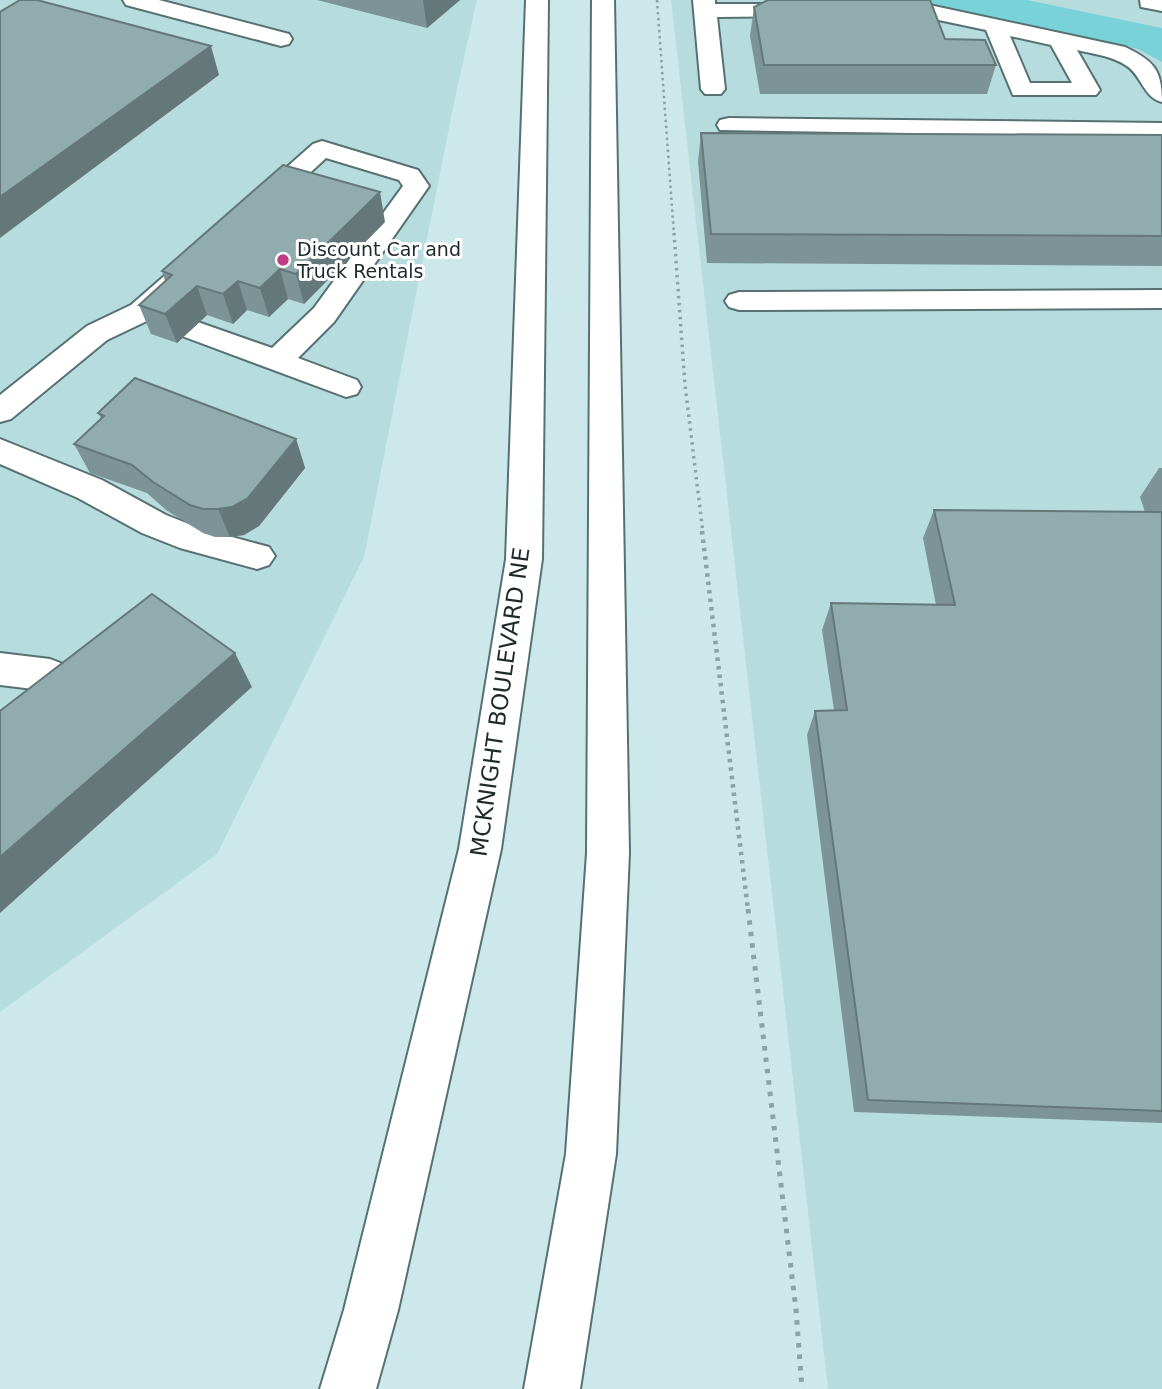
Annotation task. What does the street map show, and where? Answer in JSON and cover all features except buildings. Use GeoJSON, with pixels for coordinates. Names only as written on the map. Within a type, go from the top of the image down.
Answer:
{"type":"FeatureCollection","features":[{"type":"Feature","properties":{"kind":"main road"},"geometry":{"type":"LineString","coordinates":[[134,0],[281,39]]}},
{"type":"Feature","properties":{"kind":"main road","name":"MCKNIGHT BOULEVARD NE"},"geometry":{"type":"LineString","coordinates":[[348,1389],[371,1310],[480,849],[524,559],[537,0]]}},
{"type":"Feature","properties":{"kind":"main road"},"geometry":{"type":"LineString","coordinates":[[552,1389],[591,1154],[608,853],[603,0]]}},
{"type":"Feature","properties":{"kind":"main road"},"geometry":{"type":"LineString","coordinates":[[869,5],[927,11],[1117,52],[1137,62],[1162,94]]}},
{"type":"Feature","properties":{"kind":"main road"},"geometry":{"type":"LineString","coordinates":[[713,89],[705,6],[823,10]]}},
{"type":"Feature","properties":{"kind":"main road"},"geometry":{"type":"LineString","coordinates":[[995,26],[1021,90],[1088,90],[1060,40]]}},
{"type":"Feature","properties":{"kind":"main road"},"geometry":{"type":"LineString","coordinates":[[729,125],[1162,130]]}},
{"type":"Feature","properties":{"kind":"main road"},"geometry":{"type":"LineString","coordinates":[[244,219],[322,149],[409,175],[416,186],[324,314],[277,361]]}},
{"type":"Feature","properties":{"kind":"main road"},"geometry":{"type":"LineString","coordinates":[[166,321],[195,263]]}},
{"type":"Feature","properties":{"kind":"main road"},"geometry":{"type":"LineString","coordinates":[[739,301],[1162,299]]}},
{"type":"Feature","properties":{"kind":"main road"},"geometry":{"type":"LineString","coordinates":[[0,411],[97,333],[166,321],[345,387]]}},
{"type":"Feature","properties":{"kind":"main road"},"geometry":{"type":"LineString","coordinates":[[0,451],[90,489],[154,524],[192,540],[257,556]]}},
{"type":"Feature","properties":{"kind":"main road"},"geometry":{"type":"LineString","coordinates":[[0,669],[50,675]]}},
{"type":"Feature","properties":{"kind":"main road"},"geometry":{"type":"LineString","coordinates":[[326,1389],[371,1310]]}},
{"type":"Feature","properties":{"kind":"path"},"geometry":{"type":"LineString","coordinates":[[657,0],[685,385],[780,1175],[802,1389]]}},
{"type":"Feature","properties":{"kind":"shaded area"},"geometry":{"type":"Polygon","coordinates":[[[0,0],[477,0],[454,102],[364,557],[217,854],[0,1012],[0,0]]]}},
{"type":"Feature","properties":{"kind":"shaded area"},"geometry":{"type":"Polygon","coordinates":[[[671,0],[910,0],[1138,49],[1162,62],[1162,1389],[828,1389],[671,0]]]}},
{"type":"Feature","properties":{"kind":"shaded area"},"geometry":{"type":"Polygon","coordinates":[[[910,0],[1027,0],[1162,28],[1162,62],[1138,49],[910,0]]]}},
{"type":"Feature","properties":{"kind":"shaded area"},"geometry":{"type":"Polygon","coordinates":[[[1027,0],[1162,0],[1162,28],[1029,2],[1027,0]]]}},
{"type":"Feature","properties":{"kind":"place","name":"Discount Car and Truck Rentals"},"geometry":{"type":"Point","coordinates":[283,260]}}]}
